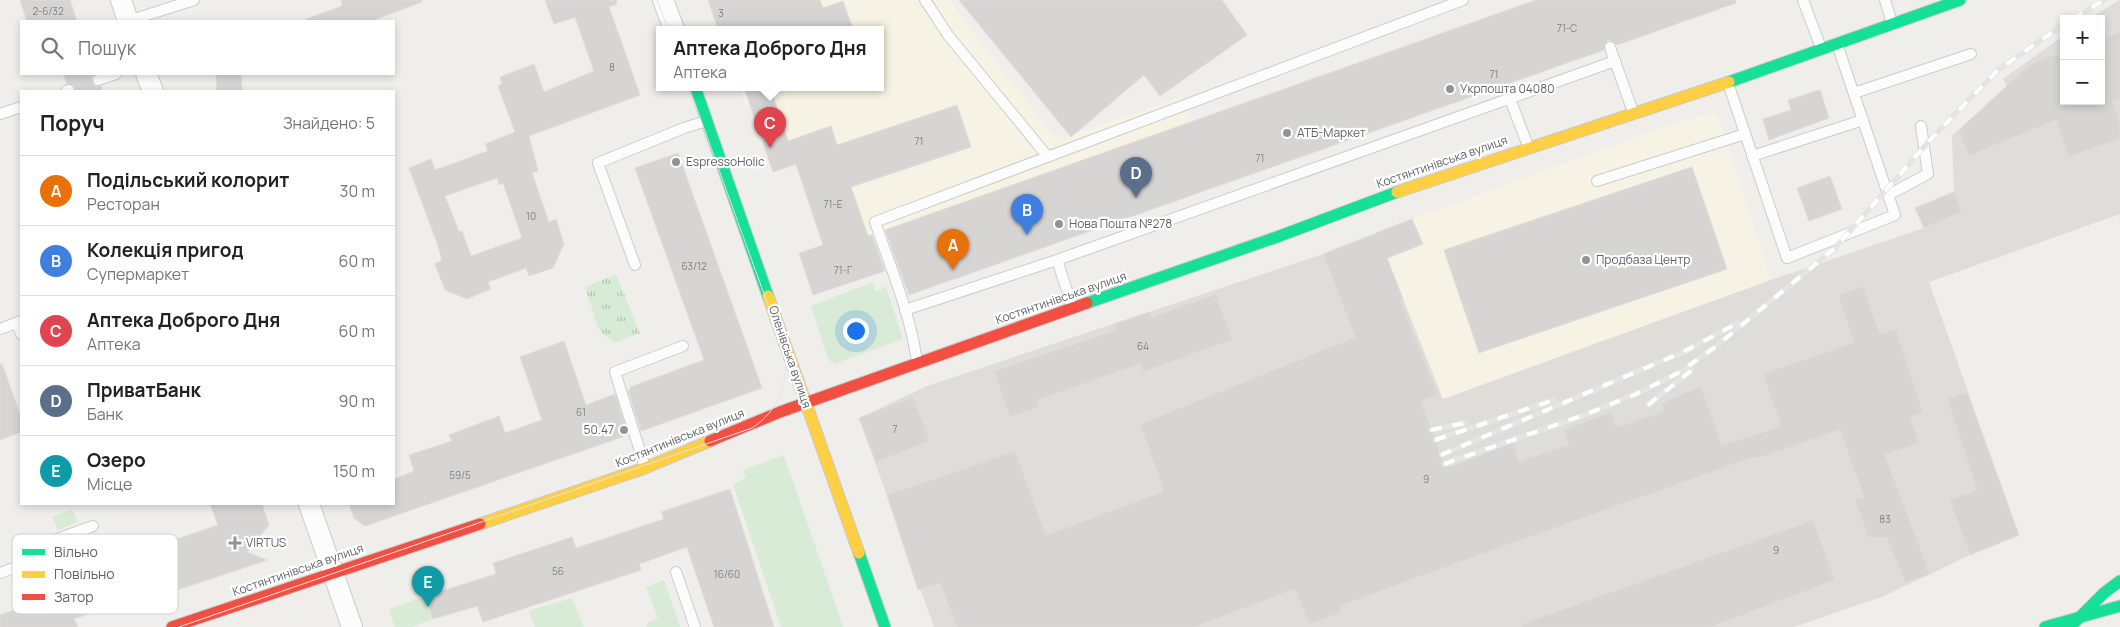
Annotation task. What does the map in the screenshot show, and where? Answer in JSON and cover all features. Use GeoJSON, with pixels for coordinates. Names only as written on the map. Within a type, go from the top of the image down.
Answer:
{"type":"FeatureCollection","features":[{"type":"Feature","properties":{"kind":"main road","name":"Костянтинівська вулиця"},"geometry":{"type":"LineString","coordinates":[[172,627],[645,468],[805,402],[1073,309],[1528,146],[1728,82],[1960,0]]}},
{"type":"Feature","properties":{"kind":"main road","name":"Оленівська вулиця"},"geometry":{"type":"LineString","coordinates":[[699,91],[707,121],[885,627]]}},
{"type":"Feature","properties":{"kind":"main road"},"geometry":{"type":"LineString","coordinates":[[2074,623],[2120,581]]}},
{"type":"Feature","properties":{"kind":"main road"},"geometry":{"type":"LineString","coordinates":[[2045,627],[2074,623],[2120,606]]}},
{"type":"Feature","properties":{"kind":"street"},"geometry":{"type":"LineString","coordinates":[[121,0],[128,20]]}},
{"type":"Feature","properties":{"kind":"street"},"geometry":{"type":"LineString","coordinates":[[663,0],[673,26]]}},
{"type":"Feature","properties":{"kind":"street"},"geometry":{"type":"LineString","coordinates":[[146,75],[153,90]]}},
{"type":"Feature","properties":{"kind":"street"},"geometry":{"type":"LineString","coordinates":[[309,505],[352,627]]}},
{"type":"Feature","properties":{"kind":"lane"},"geometry":{"type":"LineString","coordinates":[[131,20],[194,0]]}},
{"type":"Feature","properties":{"kind":"lane"},"geometry":{"type":"LineString","coordinates":[[925,0],[948,35],[1048,157]]}},
{"type":"Feature","properties":{"kind":"lane"},"geometry":{"type":"LineString","coordinates":[[918,362],[913,336],[875,222],[1463,0]]}},
{"type":"Feature","properties":{"kind":"lane"},"geometry":{"type":"LineString","coordinates":[[1803,0],[1822,50]]}},
{"type":"Feature","properties":{"kind":"lane"},"geometry":{"type":"LineString","coordinates":[[1885,0],[1892,24]]}},
{"type":"Feature","properties":{"kind":"lane"},"geometry":{"type":"LineString","coordinates":[[1728,82],[1787,258],[1894,215],[1837,44]]}},
{"type":"Feature","properties":{"kind":"lane"},"geometry":{"type":"LineString","coordinates":[[1610,48],[1633,112]]}},
{"type":"Feature","properties":{"kind":"lane"},"geometry":{"type":"LineString","coordinates":[[1854,93],[1971,54]]}},
{"type":"Feature","properties":{"kind":"lane"},"geometry":{"type":"LineString","coordinates":[[905,310],[1057,260],[1615,61]]}},
{"type":"Feature","properties":{"kind":"lane"},"geometry":{"type":"LineString","coordinates":[[98,80],[113,75]]}},
{"type":"Feature","properties":{"kind":"lane"},"geometry":{"type":"LineString","coordinates":[[1510,99],[1528,146]]}},
{"type":"Feature","properties":{"kind":"lane"},"geometry":{"type":"LineString","coordinates":[[0,114],[20,107]]}},
{"type":"Feature","properties":{"kind":"lane"},"geometry":{"type":"LineString","coordinates":[[1752,156],[1863,120]]}},
{"type":"Feature","properties":{"kind":"lane"},"geometry":{"type":"LineString","coordinates":[[635,265],[598,163],[684,128],[707,121]]}},
{"type":"Feature","properties":{"kind":"lane"},"geometry":{"type":"LineString","coordinates":[[1888,195],[1928,174],[1921,126]]}},
{"type":"Feature","properties":{"kind":"lane"},"geometry":{"type":"LineString","coordinates":[[1597,181],[1745,134]]}},
{"type":"Feature","properties":{"kind":"lane"},"geometry":{"type":"LineString","coordinates":[[1057,260],[1073,309]]}},
{"type":"Feature","properties":{"kind":"lane"},"geometry":{"type":"LineString","coordinates":[[0,329],[19,322]]}},
{"type":"Feature","properties":{"kind":"lane"},"geometry":{"type":"LineString","coordinates":[[645,468],[615,372],[683,346]]}},
{"type":"Feature","properties":{"kind":"lane"},"geometry":{"type":"LineString","coordinates":[[71,534],[93,526]]}},
{"type":"Feature","properties":{"kind":"lane"},"geometry":{"type":"LineString","coordinates":[[0,573],[12,568]]}},
{"type":"Feature","properties":{"kind":"lane"},"geometry":{"type":"LineString","coordinates":[[676,572],[694,627]]}},
{"type":"Feature","properties":{"kind":"shaded area"},"geometry":{"type":"Polygon","coordinates":[[[708,0],[949,0],[1052,135],[1063,138],[1182,96],[1191,122],[1535,0],[1744,0],[909,295],[895,255],[879,262],[883,272],[813,295],[799,253],[823,245],[796,164],[773,172],[749,104],[745,105],[740,91],[884,91],[884,26],[717,26],[708,0]]]}},
{"type":"Feature","properties":{"kind":"shaded area"},"geometry":{"type":"Polygon","coordinates":[[[2120,0],[2120,214],[1929,282],[2019,535],[1970,555],[1884,596],[1794,627],[934,627],[859,418],[927,386],[1323,254],[1412,219],[1423,244],[1387,259],[1443,399],[1771,280],[1924,228],[1915,208],[1954,192],[1952,136],[2007,86],[2003,79],[2060,38],[2060,105],[2105,105],[2105,15],[2095,15],[2120,0]]]}},
{"type":"Feature","properties":{"kind":"shaded area"},"geometry":{"type":"Polygon","coordinates":[[[1717,113],[1771,280],[1442,399],[1387,258],[1423,244],[1412,219],[1675,123],[1717,113]]]}},
{"type":"Feature","properties":{"kind":"green space"},"geometry":{"type":"Polygon","coordinates":[[[616,274],[640,333],[614,343],[599,330],[585,287],[616,274]]]}},
{"type":"Feature","properties":{"kind":"green space"},"geometry":{"type":"Polygon","coordinates":[[[873,282],[875,292],[886,287],[903,339],[834,364],[828,359],[811,306],[873,282]]]}},
{"type":"Feature","properties":{"kind":"green space"},"geometry":{"type":"Polygon","coordinates":[[[784,455],[843,627],[781,627],[733,484],[746,478],[743,470],[784,455]]]}},
{"type":"Feature","properties":{"kind":"green space"},"geometry":{"type":"Polygon","coordinates":[[[72,509],[78,522],[58,530],[52,517],[72,509]]]}},
{"type":"Feature","properties":{"kind":"green space"},"geometry":{"type":"Polygon","coordinates":[[[664,580],[680,627],[647,627],[646,624],[658,618],[646,587],[664,580]]]}},
{"type":"Feature","properties":{"kind":"green space"},"geometry":{"type":"Polygon","coordinates":[[[426,596],[433,619],[411,627],[395,627],[389,609],[426,596]]]}},
{"type":"Feature","properties":{"kind":"green space"},"geometry":{"type":"Polygon","coordinates":[[[572,598],[584,627],[535,627],[529,611],[572,598]]]}},
{"type":"Feature","properties":{"kind":"building"},"geometry":{"type":"Polygon","coordinates":[[[20,0],[70,0],[77,20],[27,20],[20,0]]]}},
{"type":"Feature","properties":{"kind":"building"},"geometry":{"type":"Polygon","coordinates":[[[341,0],[422,0],[422,2],[374,20],[306,19],[342,6],[341,0]]]}},
{"type":"Feature","properties":{"kind":"building"},"geometry":{"type":"Polygon","coordinates":[[[545,0],[616,0],[617,4],[609,7],[640,95],[529,136],[538,171],[532,173],[549,222],[556,219],[564,244],[553,268],[529,276],[526,268],[488,282],[491,289],[467,299],[445,290],[435,264],[442,260],[409,168],[431,159],[435,170],[488,151],[485,144],[515,132],[498,86],[502,84],[500,77],[534,64],[544,92],[594,71],[575,17],[554,24],[545,0]],[[497,178],[445,196],[459,232],[462,231],[471,256],[522,238],[503,183],[499,185],[497,178]]]}},
{"type":"Feature","properties":{"kind":"building"},"geometry":{"type":"Polygon","coordinates":[[[708,0],[820,0],[823,8],[843,1],[852,26],[717,26],[708,0]]]}},
{"type":"Feature","properties":{"kind":"building"},"geometry":{"type":"Polygon","coordinates":[[[959,0],[1222,0],[1247,35],[1160,96],[1144,75],[1071,137],[959,0]]]}},
{"type":"Feature","properties":{"kind":"building"},"geometry":{"type":"Polygon","coordinates":[[[1536,0],[1736,0],[1736,3],[1617,45],[1608,40],[1605,43],[1604,50],[909,295],[885,230],[1536,0]]]}},
{"type":"Feature","properties":{"kind":"building"},"geometry":{"type":"Polygon","coordinates":[[[2120,32],[2120,98],[2112,101],[2120,123],[2120,139],[2068,157],[2056,120],[1969,156],[1959,130],[2032,63],[2060,53],[2060,105],[2105,105],[2105,38],[2120,32]]]}},
{"type":"Feature","properties":{"kind":"building"},"geometry":{"type":"Polygon","coordinates":[[[63,75],[94,75],[91,78],[92,83],[96,87],[101,86],[102,90],[76,90],[73,85],[67,84],[63,75]]]}},
{"type":"Feature","properties":{"kind":"building"},"geometry":{"type":"Polygon","coordinates":[[[216,75],[241,75],[242,90],[217,90],[216,75]]]}},
{"type":"Feature","properties":{"kind":"building"},"geometry":{"type":"Polygon","coordinates":[[[1820,90],[1829,118],[1769,140],[1763,119],[1791,110],[1788,100],[1820,90]]]}},
{"type":"Feature","properties":{"kind":"building"},"geometry":{"type":"Polygon","coordinates":[[[745,91],[771,91],[788,141],[831,126],[837,145],[957,105],[971,147],[851,187],[868,236],[872,235],[885,271],[813,295],[799,253],[823,245],[796,164],[773,172],[745,91]]]}},
{"type":"Feature","properties":{"kind":"building"},"geometry":{"type":"Polygon","coordinates":[[[678,153],[762,388],[641,431],[628,390],[631,389],[630,387],[704,360],[635,168],[678,153]]]}},
{"type":"Feature","properties":{"kind":"building","name":"Продбаза Центр"},"geometry":{"type":"Polygon","coordinates":[[[1692,167],[1727,269],[1479,353],[1444,250],[1692,167]]]}},
{"type":"Feature","properties":{"kind":"building"},"geometry":{"type":"Polygon","coordinates":[[[1830,176],[1842,209],[1809,221],[1797,188],[1830,176]]]}},
{"type":"Feature","properties":{"kind":"building"},"geometry":{"type":"Polygon","coordinates":[[[1954,192],[1962,212],[1924,228],[1915,208],[1954,192]]]}},
{"type":"Feature","properties":{"kind":"building"},"geometry":{"type":"Polygon","coordinates":[[[1412,219],[1423,244],[1387,258],[1403,299],[1400,300],[1438,395],[1421,401],[1446,468],[1513,443],[1519,461],[1569,445],[1564,430],[1611,412],[1616,427],[1664,411],[1662,403],[1701,386],[1722,445],[1781,426],[1763,374],[1854,342],[1838,295],[1863,286],[1880,334],[1896,329],[1923,412],[1910,417],[1919,443],[1885,455],[1930,574],[1905,583],[1887,538],[1869,538],[1854,500],[1864,497],[1840,430],[1755,459],[1754,457],[1443,568],[1340,606],[1342,612],[1309,624],[1295,589],[1195,627],[957,627],[940,583],[918,590],[887,495],[1015,451],[1046,535],[1164,491],[1140,424],[1355,337],[1323,254],[1412,219]]]}},
{"type":"Feature","properties":{"kind":"building"},"geometry":{"type":"Polygon","coordinates":[[[1216,294],[1232,340],[1143,372],[1140,364],[1037,400],[1039,407],[1010,417],[994,371],[1116,330],[1114,324],[1150,312],[1152,317],[1216,294]]]}},
{"type":"Feature","properties":{"kind":"building"},"geometry":{"type":"Polygon","coordinates":[[[564,341],[586,405],[615,394],[628,435],[365,526],[354,518],[349,505],[395,505],[395,479],[414,471],[409,455],[452,441],[449,435],[499,416],[505,433],[542,420],[520,357],[564,341]]]}},
{"type":"Feature","properties":{"kind":"building"},"geometry":{"type":"Polygon","coordinates":[[[2,364],[20,414],[20,432],[0,440],[0,365],[2,364]]]}},
{"type":"Feature","properties":{"kind":"building"},"geometry":{"type":"Polygon","coordinates":[[[1967,392],[2019,535],[1970,555],[1949,500],[1977,490],[1947,399],[1967,392]]]}},
{"type":"Feature","properties":{"kind":"building"},"geometry":{"type":"Polygon","coordinates":[[[913,397],[930,441],[876,462],[859,418],[913,397]]]}},
{"type":"Feature","properties":{"kind":"building"},"geometry":{"type":"Polygon","coordinates":[[[730,489],[774,627],[714,627],[687,547],[639,564],[641,570],[483,622],[477,606],[433,619],[426,596],[496,574],[493,563],[572,537],[576,548],[664,519],[661,512],[730,489]]]}},
{"type":"Feature","properties":{"kind":"building"},"geometry":{"type":"Polygon","coordinates":[[[210,505],[262,505],[269,525],[247,552],[267,560],[178,590],[178,539],[218,525],[210,505]]]}},
{"type":"Feature","properties":{"kind":"building"},"geometry":{"type":"Polygon","coordinates":[[[1813,520],[1835,580],[1711,627],[1522,627],[1522,624],[1813,520]]]}},
{"type":"Feature","properties":{"kind":"building"},"geometry":{"type":"Polygon","coordinates":[[[12,611],[12,614],[88,614],[74,619],[78,627],[0,627],[0,615],[12,611]]]}},
{"type":"Feature","properties":{"kind":"tram line"},"geometry":{"type":"LineString","coordinates":[[657,0],[667,26]]}},
{"type":"Feature","properties":{"kind":"tram line"},"geometry":{"type":"LineString","coordinates":[[179,627],[752,428],[769,413],[775,405],[783,385],[786,363],[785,352],[690,91]]}},
{"type":"Feature","properties":{"kind":"railway"},"geometry":{"type":"LineString","coordinates":[[2080,15],[2104,0]]}},
{"type":"Feature","properties":{"kind":"railway"},"geometry":{"type":"LineString","coordinates":[[1444,464],[1584,415],[1634,395],[1680,372],[1715,347],[1835,248],[1931,139],[1998,70],[2060,27]]}},
{"type":"Feature","properties":{"kind":"railway"},"geometry":{"type":"LineString","coordinates":[[1441,455],[1683,352],[1738,323]]}},
{"type":"Feature","properties":{"kind":"railway"},"geometry":{"type":"LineString","coordinates":[[1648,405],[1692,370]]}},
{"type":"Feature","properties":{"kind":"railway"},"geometry":{"type":"LineString","coordinates":[[1435,440],[1554,400]]}},
{"type":"Feature","properties":{"kind":"railway"},"geometry":{"type":"LineString","coordinates":[[1431,430],[1465,423]]}},
{"type":"Feature","properties":{"kind":"traffic: fast"},"geometry":{"type":"LineString","coordinates":[[1729,82],[1960,0]]}},
{"type":"Feature","properties":{"kind":"traffic: fast"},"geometry":{"type":"LineString","coordinates":[[696,91],[768,296]]}},
{"type":"Feature","properties":{"kind":"traffic: fast"},"geometry":{"type":"LineString","coordinates":[[1087,303],[1277,237],[1397,192]]}},
{"type":"Feature","properties":{"kind":"traffic: fast"},"geometry":{"type":"LineString","coordinates":[[859,553],[885,627]]}},
{"type":"Feature","properties":{"kind":"traffic: fast"},"geometry":{"type":"LineString","coordinates":[[2070,627],[2104,593],[2120,581]]}},
{"type":"Feature","properties":{"kind":"traffic: fast"},"geometry":{"type":"LineString","coordinates":[[2045,627],[2120,606]]}},
{"type":"Feature","properties":{"kind":"traffic: slow"},"geometry":{"type":"LineString","coordinates":[[1397,192],[1729,82]]}},
{"type":"Feature","properties":{"kind":"traffic: slow"},"geometry":{"type":"LineString","coordinates":[[768,296],[859,553]]}},
{"type":"Feature","properties":{"kind":"traffic: slow"},"geometry":{"type":"LineString","coordinates":[[480,524],[645,468],[710,441]]}},
{"type":"Feature","properties":{"kind":"traffic: jam"},"geometry":{"type":"LineString","coordinates":[[710,441],[780,412],[1087,303]]}},
{"type":"Feature","properties":{"kind":"traffic: jam"},"geometry":{"type":"LineString","coordinates":[[172,627],[480,524]]}},
{"type":"Feature","properties":{"kind":"place","name":"Укрпошта 04080"},"geometry":{"type":"Point","coordinates":[1450,89]}},
{"type":"Feature","properties":{"kind":"place","name":"АТБ-Маркет"},"geometry":{"type":"Point","coordinates":[1287,133]}},
{"type":"Feature","properties":{"kind":"place","name":"Аптека Доброго Дня"},"geometry":{"type":"Point","coordinates":[770,148]}},
{"type":"Feature","properties":{"kind":"place","name":"EspressoHolic"},"geometry":{"type":"Point","coordinates":[676,162]}},
{"type":"Feature","properties":{"kind":"place","name":"ПриватБанк"},"geometry":{"type":"Point","coordinates":[1136,198]}},
{"type":"Feature","properties":{"kind":"place","name":"Нова Пошта №278"},"geometry":{"type":"Point","coordinates":[1059,224]}},
{"type":"Feature","properties":{"kind":"place","name":"Колекція пригод"},"geometry":{"type":"Point","coordinates":[1027,235]}},
{"type":"Feature","properties":{"kind":"place","name":"Продбаза Центр"},"geometry":{"type":"Point","coordinates":[1586,260]}},
{"type":"Feature","properties":{"kind":"place","name":"Подільський колорит"},"geometry":{"type":"Point","coordinates":[953,270]}},
{"type":"Feature","properties":{"kind":"place","name":"50.47"},"geometry":{"type":"Point","coordinates":[624,430]}},
{"type":"Feature","properties":{"kind":"place","name":"VIRTUS"},"geometry":{"type":"Point","coordinates":[235,543]}},
{"type":"Feature","properties":{"kind":"place","name":"Озеро"},"geometry":{"type":"Point","coordinates":[428,607]}}]}
